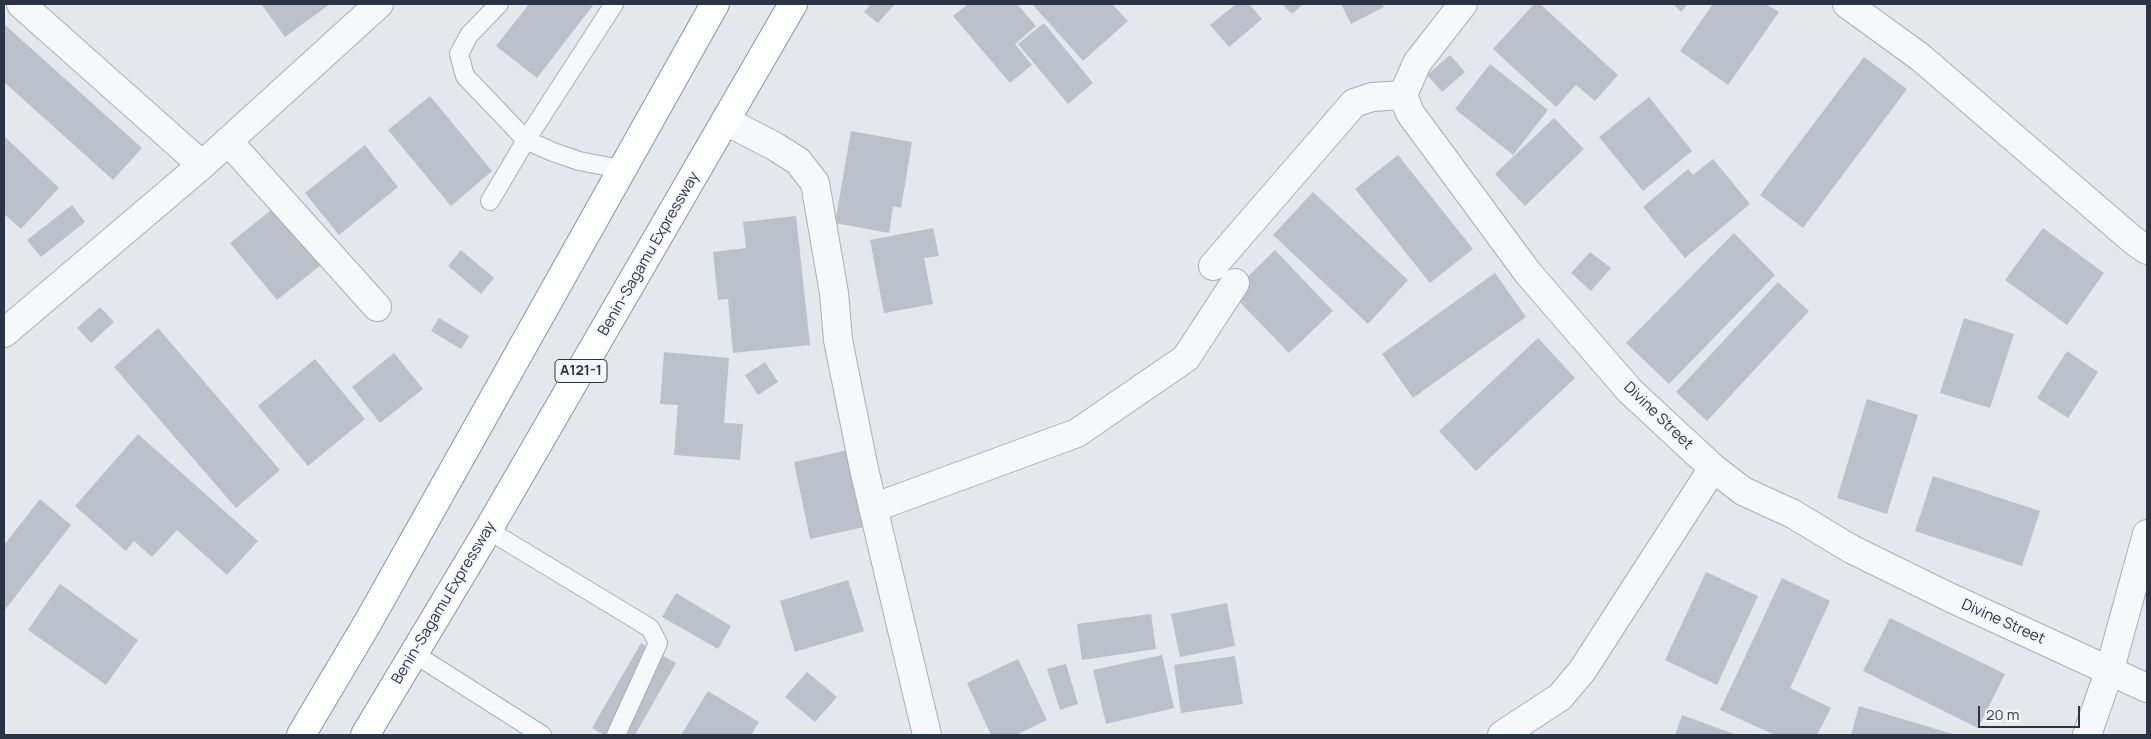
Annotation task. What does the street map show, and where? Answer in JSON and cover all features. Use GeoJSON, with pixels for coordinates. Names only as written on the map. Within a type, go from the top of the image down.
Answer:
{"type":"FeatureCollection","features":[{"type":"Feature","properties":{"kind":"highway"},"geometry":{"type":"LineString","coordinates":[[301,735],[367,624],[715,4]]}},
{"type":"Feature","properties":{"kind":"highway","name":"Benin-Sagamu Expressway"},"geometry":{"type":"LineString","coordinates":[[365,735],[488,530],[793,4]]}},
{"type":"Feature","properties":{"kind":"street"},"geometry":{"type":"LineString","coordinates":[[20,4],[202,165]]}},
{"type":"Feature","properties":{"kind":"street"},"geometry":{"type":"LineString","coordinates":[[4,332],[202,165],[379,4]]}},
{"type":"Feature","properties":{"kind":"street"},"geometry":{"type":"LineString","coordinates":[[1213,266],[1354,103],[1372,97],[1403,95],[1417,63],[1463,4]]}},
{"type":"Feature","properties":{"kind":"street"},"geometry":{"type":"LineString","coordinates":[[1847,4],[1920,57],[2134,241],[2147,250]]}},
{"type":"Feature","properties":{"kind":"street","name":"Divine Street"},"geometry":{"type":"LineString","coordinates":[[1403,95],[1416,123],[1528,273],[1630,391],[1713,468],[1743,491],[1793,514],[1851,549],[1949,597],[2110,669],[2147,688]]}},
{"type":"Feature","properties":{"kind":"street"},"geometry":{"type":"LineString","coordinates":[[726,121],[798,161],[815,183],[834,293],[838,340],[873,508],[928,735]]}},
{"type":"Feature","properties":{"kind":"street"},"geometry":{"type":"LineString","coordinates":[[228,141],[377,307]]}},
{"type":"Feature","properties":{"kind":"street"},"geometry":{"type":"LineString","coordinates":[[873,508],[1077,432],[1186,358],[1235,283]]}},
{"type":"Feature","properties":{"kind":"street"},"geometry":{"type":"LineString","coordinates":[[1502,735],[1560,697],[1582,671],[1713,468]]}},
{"type":"Feature","properties":{"kind":"street"},"geometry":{"type":"LineString","coordinates":[[2086,735],[2110,669],[2147,534]]}},
{"type":"Feature","properties":{"kind":"lane"},"geometry":{"type":"LineString","coordinates":[[499,4],[469,35],[459,54],[465,76],[526,140],[579,161],[621,169]]}},
{"type":"Feature","properties":{"kind":"lane"},"geometry":{"type":"LineString","coordinates":[[490,201],[526,140],[614,4]]}},
{"type":"Feature","properties":{"kind":"lane"},"geometry":{"type":"LineString","coordinates":[[488,530],[650,628],[658,643],[616,735]]}},
{"type":"Feature","properties":{"kind":"lane"},"geometry":{"type":"LineString","coordinates":[[413,653],[542,735]]}},
{"type":"Feature","properties":{"kind":"building"},"geometry":{"type":"Polygon","coordinates":[[[330,4],[285,37],[262,5],[330,4]]]}},
{"type":"Feature","properties":{"kind":"building"},"geometry":{"type":"Polygon","coordinates":[[[529,4],[594,4],[537,78],[496,46],[529,4]]]}},
{"type":"Feature","properties":{"kind":"building"},"geometry":{"type":"Polygon","coordinates":[[[871,4],[894,5],[878,23],[864,12],[871,4]]]}},
{"type":"Feature","properties":{"kind":"building"},"geometry":{"type":"Polygon","coordinates":[[[968,4],[1017,4],[1036,26],[1015,44],[1032,65],[1010,83],[953,16],[968,4]]]}},
{"type":"Feature","properties":{"kind":"building"},"geometry":{"type":"Polygon","coordinates":[[[1032,4],[1112,4],[1128,21],[1083,61],[1032,4]]]}},
{"type":"Feature","properties":{"kind":"building"},"geometry":{"type":"Polygon","coordinates":[[[1236,4],[1249,4],[1262,19],[1229,47],[1210,25],[1236,4]]]}},
{"type":"Feature","properties":{"kind":"building"},"geometry":{"type":"Polygon","coordinates":[[[1282,4],[1303,4],[1292,14],[1282,4]]]}},
{"type":"Feature","properties":{"kind":"building"},"geometry":{"type":"Polygon","coordinates":[[[1341,4],[1382,4],[1384,7],[1351,24],[1341,4]]]}},
{"type":"Feature","properties":{"kind":"building"},"geometry":{"type":"Polygon","coordinates":[[[1534,4],[1540,4],[1618,75],[1595,101],[1576,85],[1556,107],[1493,49],[1534,4]]]}},
{"type":"Feature","properties":{"kind":"building"},"geometry":{"type":"Polygon","coordinates":[[[1673,4],[1688,4],[1681,12],[1673,4]]]}},
{"type":"Feature","properties":{"kind":"building"},"geometry":{"type":"Polygon","coordinates":[[[1713,4],[1766,4],[1779,12],[1728,85],[1680,51],[1713,4]]]}},
{"type":"Feature","properties":{"kind":"building"},"geometry":{"type":"Polygon","coordinates":[[[1044,23],[1093,83],[1068,104],[1018,44],[1044,23]]]}},
{"type":"Feature","properties":{"kind":"building"},"geometry":{"type":"Polygon","coordinates":[[[4,24],[142,148],[113,180],[4,82],[4,24]]]}},
{"type":"Feature","properties":{"kind":"building"},"geometry":{"type":"Polygon","coordinates":[[[1450,55],[1465,72],[1442,92],[1427,75],[1450,55]]]}},
{"type":"Feature","properties":{"kind":"building"},"geometry":{"type":"Polygon","coordinates":[[[1864,57],[1907,89],[1803,228],[1760,195],[1864,57]]]}},
{"type":"Feature","properties":{"kind":"building"},"geometry":{"type":"Polygon","coordinates":[[[1490,64],[1548,110],[1513,155],[1455,109],[1490,64]]]}},
{"type":"Feature","properties":{"kind":"building"},"geometry":{"type":"Polygon","coordinates":[[[430,96],[492,171],[451,206],[388,130],[430,96]]]}},
{"type":"Feature","properties":{"kind":"building"},"geometry":{"type":"Polygon","coordinates":[[[1649,97],[1692,151],[1643,191],[1599,137],[1649,97]]]}},
{"type":"Feature","properties":{"kind":"building"},"geometry":{"type":"Polygon","coordinates":[[[1554,118],[1584,149],[1525,206],[1495,174],[1554,118]]]}},
{"type":"Feature","properties":{"kind":"building"},"geometry":{"type":"Polygon","coordinates":[[[851,131],[912,142],[901,208],[893,206],[889,233],[835,223],[851,131]]]}},
{"type":"Feature","properties":{"kind":"building"},"geometry":{"type":"Polygon","coordinates":[[[4,136],[59,188],[21,229],[4,214],[4,136]]]}},
{"type":"Feature","properties":{"kind":"building"},"geometry":{"type":"Polygon","coordinates":[[[365,145],[398,187],[339,235],[305,193],[365,145]]]}},
{"type":"Feature","properties":{"kind":"building"},"geometry":{"type":"Polygon","coordinates":[[[1398,155],[1473,249],[1430,283],[1355,189],[1398,155]]]}},
{"type":"Feature","properties":{"kind":"building"},"geometry":{"type":"Polygon","coordinates":[[[1713,159],[1750,204],[1685,258],[1643,207],[1688,169],[1693,175],[1713,159]]]}},
{"type":"Feature","properties":{"kind":"building"},"geometry":{"type":"Polygon","coordinates":[[[1313,192],[1408,280],[1368,324],[1273,235],[1313,192]]]}},
{"type":"Feature","properties":{"kind":"building"},"geometry":{"type":"Polygon","coordinates":[[[72,205],[85,222],[41,257],[27,240],[72,205]]]}},
{"type":"Feature","properties":{"kind":"building"},"geometry":{"type":"Polygon","coordinates":[[[275,207],[321,265],[277,300],[230,243],[275,207]]]}},
{"type":"Feature","properties":{"kind":"building"},"geometry":{"type":"Polygon","coordinates":[[[796,216],[810,345],[733,353],[728,299],[718,300],[713,252],[746,248],[743,222],[796,216]]]}},
{"type":"Feature","properties":{"kind":"building"},"geometry":{"type":"Polygon","coordinates":[[[933,228],[939,256],[924,258],[933,304],[884,313],[870,240],[933,228]]]}},
{"type":"Feature","properties":{"kind":"building"},"geometry":{"type":"Polygon","coordinates":[[[2043,228],[2104,273],[2067,325],[2005,280],[2043,228]]]}},
{"type":"Feature","properties":{"kind":"building"},"geometry":{"type":"Polygon","coordinates":[[[1734,233],[1775,275],[1669,384],[1626,343],[1734,233]]]}},
{"type":"Feature","properties":{"kind":"building"},"geometry":{"type":"Polygon","coordinates":[[[461,250],[494,278],[481,294],[448,266],[461,250]]]}},
{"type":"Feature","properties":{"kind":"building"},"geometry":{"type":"Polygon","coordinates":[[[1275,250],[1333,311],[1289,353],[1231,293],[1275,250]]]}},
{"type":"Feature","properties":{"kind":"building"},"geometry":{"type":"Polygon","coordinates":[[[1590,252],[1611,268],[1591,291],[1571,273],[1590,252]]]}},
{"type":"Feature","properties":{"kind":"building"},"geometry":{"type":"Polygon","coordinates":[[[1495,273],[1526,317],[1413,398],[1382,354],[1495,273]]]}},
{"type":"Feature","properties":{"kind":"building"},"geometry":{"type":"Polygon","coordinates":[[[1778,282],[1809,311],[1707,421],[1676,392],[1778,282]]]}},
{"type":"Feature","properties":{"kind":"building"},"geometry":{"type":"Polygon","coordinates":[[[100,307],[114,322],[91,343],[77,328],[100,307]]]}},
{"type":"Feature","properties":{"kind":"building"},"geometry":{"type":"Polygon","coordinates":[[[439,318],[469,336],[461,349],[431,331],[439,318]]]}},
{"type":"Feature","properties":{"kind":"building"},"geometry":{"type":"Polygon","coordinates":[[[1964,318],[2014,334],[1990,408],[1940,393],[1964,318]]]}},
{"type":"Feature","properties":{"kind":"building"},"geometry":{"type":"Polygon","coordinates":[[[158,328],[280,470],[236,508],[114,367],[158,328]]]}},
{"type":"Feature","properties":{"kind":"building"},"geometry":{"type":"Polygon","coordinates":[[[1538,338],[1575,378],[1476,471],[1439,431],[1538,338]]]}},
{"type":"Feature","properties":{"kind":"building"},"geometry":{"type":"Polygon","coordinates":[[[2067,351],[2098,372],[2068,418],[2037,398],[2067,351]]]}},
{"type":"Feature","properties":{"kind":"building"},"geometry":{"type":"Polygon","coordinates":[[[664,352],[729,358],[724,423],[743,424],[740,460],[674,455],[678,405],[660,404],[664,352]]]}},
{"type":"Feature","properties":{"kind":"building"},"geometry":{"type":"Polygon","coordinates":[[[394,353],[423,389],[380,423],[352,387],[394,353]]]}},
{"type":"Feature","properties":{"kind":"building"},"geometry":{"type":"Polygon","coordinates":[[[315,359],[365,419],[308,466],[258,406],[315,359]]]}},
{"type":"Feature","properties":{"kind":"building"},"geometry":{"type":"Polygon","coordinates":[[[765,362],[778,382],[758,395],[745,375],[765,362]]]}},
{"type":"Feature","properties":{"kind":"building"},"geometry":{"type":"Polygon","coordinates":[[[1867,399],[1918,415],[1887,514],[1837,498],[1867,399]]]}},
{"type":"Feature","properties":{"kind":"building"},"geometry":{"type":"Polygon","coordinates":[[[138,434],[258,541],[227,575],[177,530],[152,557],[134,541],[126,551],[75,506],[138,434]]]}},
{"type":"Feature","properties":{"kind":"building"},"geometry":{"type":"Polygon","coordinates":[[[848,450],[864,527],[810,539],[794,462],[848,450]]]}},
{"type":"Feature","properties":{"kind":"building"},"geometry":{"type":"Polygon","coordinates":[[[1933,476],[2040,511],[2022,566],[1915,531],[1933,476]]]}},
{"type":"Feature","properties":{"kind":"building"},"geometry":{"type":"Polygon","coordinates":[[[40,499],[71,525],[4,611],[4,545],[40,499]]]}},
{"type":"Feature","properties":{"kind":"building"},"geometry":{"type":"Polygon","coordinates":[[[1706,572],[1758,596],[1717,685],[1665,660],[1706,572]]]}},
{"type":"Feature","properties":{"kind":"building"},"geometry":{"type":"Polygon","coordinates":[[[1782,578],[1830,601],[1790,688],[1831,708],[1817,735],[1775,735],[1720,710],[1782,578]]]}},
{"type":"Feature","properties":{"kind":"building"},"geometry":{"type":"Polygon","coordinates":[[[848,580],[864,631],[795,652],[780,601],[848,580]]]}},
{"type":"Feature","properties":{"kind":"building"},"geometry":{"type":"Polygon","coordinates":[[[60,584],[138,640],[106,685],[28,630],[60,584]]]}},
{"type":"Feature","properties":{"kind":"building"},"geometry":{"type":"Polygon","coordinates":[[[676,593],[731,626],[718,649],[662,617],[676,593]]]}},
{"type":"Feature","properties":{"kind":"building"},"geometry":{"type":"Polygon","coordinates":[[[1227,603],[1235,646],[1180,657],[1171,614],[1227,603]]]}},
{"type":"Feature","properties":{"kind":"building"},"geometry":{"type":"Polygon","coordinates":[[[1151,614],[1156,649],[1082,660],[1077,624],[1151,614]]]}},
{"type":"Feature","properties":{"kind":"building"},"geometry":{"type":"Polygon","coordinates":[[[1890,618],[2005,674],[1978,728],[1863,671],[1890,618]]]}},
{"type":"Feature","properties":{"kind":"building"},"geometry":{"type":"Polygon","coordinates":[[[641,643],[676,663],[635,735],[604,735],[592,728],[641,643]]]}},
{"type":"Feature","properties":{"kind":"building"},"geometry":{"type":"Polygon","coordinates":[[[1162,655],[1174,708],[1106,724],[1093,670],[1162,655]]]}},
{"type":"Feature","properties":{"kind":"building"},"geometry":{"type":"Polygon","coordinates":[[[1235,656],[1243,704],[1181,713],[1174,665],[1235,656]]]}},
{"type":"Feature","properties":{"kind":"building"},"geometry":{"type":"Polygon","coordinates":[[[1018,659],[1047,720],[1016,735],[991,735],[967,683],[1018,659]]]}},
{"type":"Feature","properties":{"kind":"building"},"geometry":{"type":"Polygon","coordinates":[[[1066,664],[1078,704],[1060,710],[1047,669],[1066,664]]]}},
{"type":"Feature","properties":{"kind":"building"},"geometry":{"type":"Polygon","coordinates":[[[807,672],[837,697],[815,722],[785,697],[807,672]]]}},
{"type":"Feature","properties":{"kind":"building"},"geometry":{"type":"Polygon","coordinates":[[[708,691],[759,722],[751,735],[681,735],[708,691]]]}},
{"type":"Feature","properties":{"kind":"building"},"geometry":{"type":"Polygon","coordinates":[[[1859,706],[1956,735],[1851,735],[1859,706]]]}},
{"type":"Feature","properties":{"kind":"building"},"geometry":{"type":"Polygon","coordinates":[[[1682,715],[1737,735],[1675,735],[1682,715]]]}}]}
